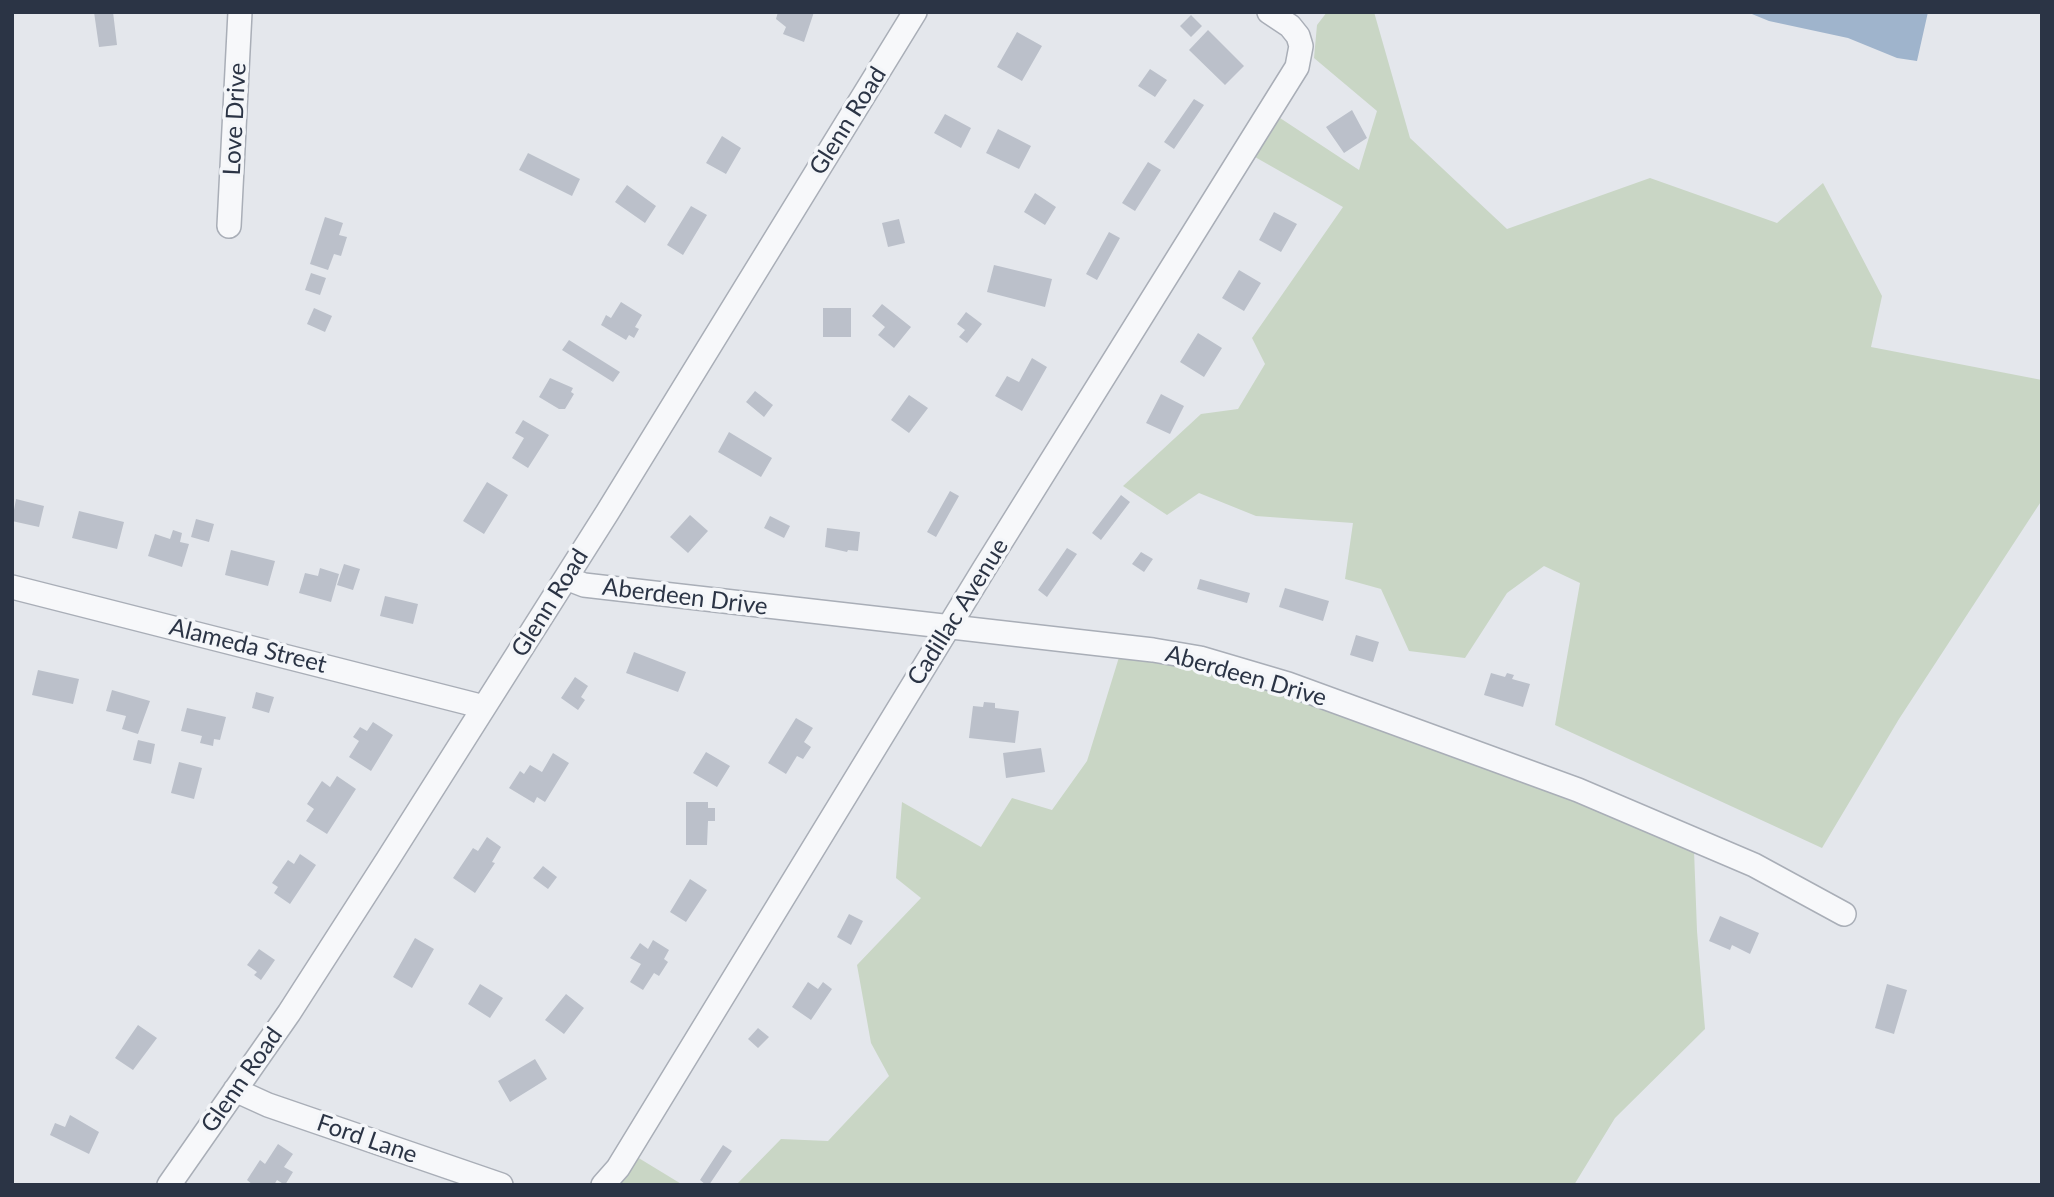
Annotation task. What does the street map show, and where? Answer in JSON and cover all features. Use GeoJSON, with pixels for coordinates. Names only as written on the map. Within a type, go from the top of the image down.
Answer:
{"type":"FeatureCollection","features":[{"type":"Feature","properties":{"kind":"street","name":"Love Drive"},"geometry":{"type":"LineString","coordinates":[[229,226],[240,12]]}},
{"type":"Feature","properties":{"kind":"street","name":"Glenn Road"},"geometry":{"type":"LineString","coordinates":[[169,1185],[289,1013],[484,707],[915,12]]}},
{"type":"Feature","properties":{"kind":"street","name":"Cadillac Avenue"},"geometry":{"type":"LineString","coordinates":[[603,1185],[618,1168],[948,628],[1289,81],[1301,56],[1298,36],[1290,26],[1269,12]]}},
{"type":"Feature","properties":{"kind":"street","name":"Aberdeen Drive"},"geometry":{"type":"LineString","coordinates":[[566,578],[584,585],[1153,650],[1200,659],[1288,684],[1578,790],[1686,834],[1797,886],[1844,914]]}},
{"type":"Feature","properties":{"kind":"street","name":"Alameda Street"},"geometry":{"type":"LineString","coordinates":[[12,587],[484,707]]}},
{"type":"Feature","properties":{"kind":"street","name":"Ford Lane"},"geometry":{"type":"LineString","coordinates":[[236,1090],[268,1105],[501,1185]]}},
{"type":"Feature","properties":{"kind":"green space"},"geometry":{"type":"Polygon","coordinates":[[[1327,12],[1374,12],[1410,138],[1507,229],[1650,178],[1777,223],[1823,183],[1882,296],[1871,347],[2042,380],[2042,500],[1899,719],[1822,848],[1555,725],[1580,583],[1544,566],[1507,593],[1465,658],[1409,651],[1381,589],[1345,579],[1353,523],[1256,516],[1199,493],[1167,515],[1123,486],[1201,414],[1238,409],[1265,364],[1252,338],[1343,207],[1255,157],[1280,118],[1359,170],[1377,111],[1314,58],[1317,25],[1327,12]]]}},
{"type":"Feature","properties":{"kind":"green space"},"geometry":{"type":"Polygon","coordinates":[[[1120,654],[1242,678],[1576,800],[1694,850],[1705,1029],[1615,1118],[1574,1185],[736,1185],[781,1139],[828,1141],[889,1076],[871,1043],[857,965],[921,898],[896,878],[902,802],[981,847],[1012,798],[1052,810],[1087,761],[1120,654]]]}},
{"type":"Feature","properties":{"kind":"green space"},"geometry":{"type":"Polygon","coordinates":[[[637,1157],[683,1185],[615,1185],[637,1157]]]}},
{"type":"Feature","properties":{"kind":"water"},"geometry":{"type":"Polygon","coordinates":[[[1747,12],[1928,12],[1917,61],[1897,58],[1848,38],[1769,21],[1747,12]]]}},
{"type":"Feature","properties":{"kind":"building"},"geometry":{"type":"Polygon","coordinates":[[[94,12],[113,12],[117,45],[99,47],[94,12]]]}},
{"type":"Feature","properties":{"kind":"building"},"geometry":{"type":"Polygon","coordinates":[[[778,12],[814,12],[804,42],[783,34],[786,27],[776,19],[778,12]]]}},
{"type":"Feature","properties":{"kind":"building"},"geometry":{"type":"Polygon","coordinates":[[[1191,15],[1202,26],[1191,37],[1180,26],[1191,15]]]}},
{"type":"Feature","properties":{"kind":"building"},"geometry":{"type":"Polygon","coordinates":[[[1208,30],[1244,66],[1225,85],[1189,50],[1208,30]]]}},
{"type":"Feature","properties":{"kind":"building"},"geometry":{"type":"Polygon","coordinates":[[[1017,32],[1042,46],[1022,81],[997,67],[1017,32]]]}},
{"type":"Feature","properties":{"kind":"building"},"geometry":{"type":"Polygon","coordinates":[[[1150,69],[1167,80],[1155,97],[1138,86],[1150,69]]]}},
{"type":"Feature","properties":{"kind":"building"},"geometry":{"type":"Polygon","coordinates":[[[1194,99],[1204,105],[1174,149],[1164,142],[1194,99]]]}},
{"type":"Feature","properties":{"kind":"building"},"geometry":{"type":"Polygon","coordinates":[[[1352,110],[1367,138],[1344,153],[1326,127],[1352,110]]]}},
{"type":"Feature","properties":{"kind":"building"},"geometry":{"type":"Polygon","coordinates":[[[945,114],[971,128],[961,148],[934,133],[945,114]]]}},
{"type":"Feature","properties":{"kind":"building"},"geometry":{"type":"Polygon","coordinates":[[[998,129],[1031,146],[1019,169],[986,153],[998,129]]]}},
{"type":"Feature","properties":{"kind":"building"},"geometry":{"type":"Polygon","coordinates":[[[722,136],[741,148],[726,174],[706,163],[722,136]]]}},
{"type":"Feature","properties":{"kind":"building"},"geometry":{"type":"Polygon","coordinates":[[[528,153],[580,179],[572,196],[519,170],[528,153]]]}},
{"type":"Feature","properties":{"kind":"building"},"geometry":{"type":"Polygon","coordinates":[[[1148,162],[1161,170],[1135,211],[1122,203],[1148,162]]]}},
{"type":"Feature","properties":{"kind":"building"},"geometry":{"type":"Polygon","coordinates":[[[627,185],[656,206],[645,223],[615,202],[627,185]]]}},
{"type":"Feature","properties":{"kind":"building"},"geometry":{"type":"Polygon","coordinates":[[[1035,193],[1056,207],[1045,225],[1024,212],[1035,193]]]}},
{"type":"Feature","properties":{"kind":"building"},"geometry":{"type":"Polygon","coordinates":[[[691,206],[707,215],[683,255],[667,245],[691,206]]]}},
{"type":"Feature","properties":{"kind":"building"},"geometry":{"type":"Polygon","coordinates":[[[1274,212],[1297,224],[1281,252],[1259,240],[1274,212]]]}},
{"type":"Feature","properties":{"kind":"building"},"geometry":{"type":"Polygon","coordinates":[[[325,217],[343,223],[339,235],[347,237],[341,256],[334,254],[328,270],[310,264],[325,217]]]}},
{"type":"Feature","properties":{"kind":"building"},"geometry":{"type":"Polygon","coordinates":[[[899,219],[905,243],[888,247],[882,223],[899,219]]]}},
{"type":"Feature","properties":{"kind":"building"},"geometry":{"type":"Polygon","coordinates":[[[1109,232],[1120,238],[1097,280],[1086,274],[1109,232]]]}},
{"type":"Feature","properties":{"kind":"building"},"geometry":{"type":"Polygon","coordinates":[[[994,265],[1052,279],[1045,307],[987,292],[994,265]]]}},
{"type":"Feature","properties":{"kind":"building"},"geometry":{"type":"Polygon","coordinates":[[[1239,270],[1261,283],[1244,311],[1222,298],[1239,270]]]}},
{"type":"Feature","properties":{"kind":"building"},"geometry":{"type":"Polygon","coordinates":[[[311,273],[326,278],[320,295],[305,290],[311,273]]]}},
{"type":"Feature","properties":{"kind":"building"},"geometry":{"type":"Polygon","coordinates":[[[621,302],[642,315],[635,327],[639,329],[634,338],[629,335],[626,340],[601,325],[606,315],[611,318],[621,302]]]}},
{"type":"Feature","properties":{"kind":"building"},"geometry":{"type":"Polygon","coordinates":[[[882,304],[911,327],[894,348],[878,335],[885,327],[872,316],[882,304]]]}},
{"type":"Feature","properties":{"kind":"building"},"geometry":{"type":"Polygon","coordinates":[[[314,308],[332,316],[325,332],[307,324],[314,308]]]}},
{"type":"Feature","properties":{"kind":"building"},"geometry":{"type":"Polygon","coordinates":[[[823,308],[851,308],[851,337],[823,337],[823,308]]]}},
{"type":"Feature","properties":{"kind":"building"},"geometry":{"type":"Polygon","coordinates":[[[966,312],[982,324],[967,343],[959,337],[965,330],[957,324],[966,312]]]}},
{"type":"Feature","properties":{"kind":"building"},"geometry":{"type":"Polygon","coordinates":[[[1198,333],[1222,348],[1204,377],[1180,362],[1198,333]]]}},
{"type":"Feature","properties":{"kind":"building"},"geometry":{"type":"Polygon","coordinates":[[[569,340],[620,372],[613,382],[562,350],[569,340]]]}},
{"type":"Feature","properties":{"kind":"building"},"geometry":{"type":"Polygon","coordinates":[[[1032,358],[1047,367],[1022,411],[995,396],[1007,376],[1019,382],[1032,358]]]}},
{"type":"Feature","properties":{"kind":"building"},"geometry":{"type":"Polygon","coordinates":[[[550,378],[573,388],[571,392],[574,394],[565,409],[559,409],[539,397],[550,378]]]}},
{"type":"Feature","properties":{"kind":"building"},"geometry":{"type":"Polygon","coordinates":[[[755,391],[773,405],[764,417],[746,402],[755,391]]]}},
{"type":"Feature","properties":{"kind":"building"},"geometry":{"type":"Polygon","coordinates":[[[1161,394],[1184,406],[1170,434],[1146,423],[1161,394]]]}},
{"type":"Feature","properties":{"kind":"building"},"geometry":{"type":"Polygon","coordinates":[[[909,395],[928,408],[909,433],[891,420],[909,395]]]}},
{"type":"Feature","properties":{"kind":"building"},"geometry":{"type":"Polygon","coordinates":[[[523,420],[549,435],[528,468],[512,458],[524,438],[515,433],[523,420]]]}},
{"type":"Feature","properties":{"kind":"building"},"geometry":{"type":"Polygon","coordinates":[[[729,432],[772,458],[761,477],[718,452],[729,432]]]}},
{"type":"Feature","properties":{"kind":"building"},"geometry":{"type":"Polygon","coordinates":[[[487,482],[508,495],[484,534],[463,521],[487,482]]]}},
{"type":"Feature","properties":{"kind":"building"},"geometry":{"type":"Polygon","coordinates":[[[950,491],[959,496],[936,537],[927,532],[950,491]]]}},
{"type":"Feature","properties":{"kind":"building"},"geometry":{"type":"Polygon","coordinates":[[[1121,495],[1130,502],[1101,540],[1092,533],[1121,495]]]}},
{"type":"Feature","properties":{"kind":"building"},"geometry":{"type":"Polygon","coordinates":[[[16,499],[44,506],[39,527],[12,521],[16,499]]]}},
{"type":"Feature","properties":{"kind":"building"},"geometry":{"type":"Polygon","coordinates":[[[79,511],[124,522],[117,549],[72,538],[79,511]]]}},
{"type":"Feature","properties":{"kind":"building"},"geometry":{"type":"Polygon","coordinates":[[[690,515],[708,531],[688,553],[670,537],[690,515]]]}},
{"type":"Feature","properties":{"kind":"building"},"geometry":{"type":"Polygon","coordinates":[[[770,516],[790,526],[784,538],[764,528],[770,516]]]}},
{"type":"Feature","properties":{"kind":"building"},"geometry":{"type":"Polygon","coordinates":[[[196,519],[214,524],[209,542],[191,537],[196,519]]]}},
{"type":"Feature","properties":{"kind":"building"},"geometry":{"type":"Polygon","coordinates":[[[827,528],[860,532],[858,551],[847,552],[825,547],[827,528]]]}},
{"type":"Feature","properties":{"kind":"building"},"geometry":{"type":"Polygon","coordinates":[[[173,530],[182,533],[180,542],[189,544],[182,567],[148,556],[155,534],[170,539],[173,530]]]}},
{"type":"Feature","properties":{"kind":"building"},"geometry":{"type":"Polygon","coordinates":[[[1067,548],[1077,554],[1047,597],[1038,590],[1067,548]]]}},
{"type":"Feature","properties":{"kind":"building"},"geometry":{"type":"Polygon","coordinates":[[[231,550],[275,561],[268,586],[225,575],[231,550]]]}},
{"type":"Feature","properties":{"kind":"building"},"geometry":{"type":"Polygon","coordinates":[[[1141,552],[1153,559],[1144,572],[1132,564],[1141,552]]]}},
{"type":"Feature","properties":{"kind":"building"},"geometry":{"type":"Polygon","coordinates":[[[344,564],[360,569],[353,590],[337,585],[344,564]]]}},
{"type":"Feature","properties":{"kind":"building"},"geometry":{"type":"Polygon","coordinates":[[[320,568],[339,574],[331,602],[299,593],[305,573],[318,576],[320,568]]]}},
{"type":"Feature","properties":{"kind":"building"},"geometry":{"type":"Polygon","coordinates":[[[1200,579],[1250,593],[1247,603],[1197,589],[1200,579]]]}},
{"type":"Feature","properties":{"kind":"building"},"geometry":{"type":"Polygon","coordinates":[[[1285,588],[1329,601],[1323,621],[1279,607],[1285,588]]]}},
{"type":"Feature","properties":{"kind":"building"},"geometry":{"type":"Polygon","coordinates":[[[385,596],[418,604],[413,624],[380,616],[385,596]]]}},
{"type":"Feature","properties":{"kind":"building"},"geometry":{"type":"Polygon","coordinates":[[[1356,635],[1379,642],[1373,662],[1350,655],[1356,635]]]}},
{"type":"Feature","properties":{"kind":"building"},"geometry":{"type":"Polygon","coordinates":[[[634,652],[686,672],[678,692],[626,673],[634,652]]]}},
{"type":"Feature","properties":{"kind":"building"},"geometry":{"type":"Polygon","coordinates":[[[38,670],[79,679],[73,704],[32,695],[38,670]]]}},
{"type":"Feature","properties":{"kind":"building"},"geometry":{"type":"Polygon","coordinates":[[[1491,673],[1505,677],[1507,673],[1514,675],[1512,679],[1530,684],[1523,707],[1484,695],[1491,673]]]}},
{"type":"Feature","properties":{"kind":"building"},"geometry":{"type":"Polygon","coordinates":[[[575,677],[588,686],[581,697],[585,700],[578,710],[561,698],[575,677]]]}},
{"type":"Feature","properties":{"kind":"building"},"geometry":{"type":"Polygon","coordinates":[[[112,690],[150,701],[138,734],[122,729],[126,716],[106,711],[112,690]]]}},
{"type":"Feature","properties":{"kind":"building"},"geometry":{"type":"Polygon","coordinates":[[[256,692],[274,697],[269,713],[252,708],[256,692]]]}},
{"type":"Feature","properties":{"kind":"building"},"geometry":{"type":"Polygon","coordinates":[[[984,702],[995,703],[995,708],[1019,711],[1015,743],[969,738],[973,706],[983,707],[984,702]]]}},
{"type":"Feature","properties":{"kind":"building"},"geometry":{"type":"Polygon","coordinates":[[[187,708],[226,717],[220,740],[214,739],[213,746],[200,743],[202,736],[181,731],[187,708]]]}},
{"type":"Feature","properties":{"kind":"building"},"geometry":{"type":"Polygon","coordinates":[[[796,718],[813,728],[804,742],[811,747],[803,759],[797,756],[786,774],[768,763],[796,718]]]}},
{"type":"Feature","properties":{"kind":"building"},"geometry":{"type":"Polygon","coordinates":[[[373,722],[393,735],[371,771],[349,757],[359,741],[353,737],[360,727],[367,731],[373,722]]]}},
{"type":"Feature","properties":{"kind":"building"},"geometry":{"type":"Polygon","coordinates":[[[138,740],[155,744],[151,764],[133,760],[138,740]]]}},
{"type":"Feature","properties":{"kind":"building"},"geometry":{"type":"Polygon","coordinates":[[[1041,748],[1045,772],[1006,778],[1003,753],[1041,748]]]}},
{"type":"Feature","properties":{"kind":"building"},"geometry":{"type":"Polygon","coordinates":[[[706,752],[730,766],[717,787],[693,773],[706,752]]]}},
{"type":"Feature","properties":{"kind":"building"},"geometry":{"type":"Polygon","coordinates":[[[553,753],[569,763],[545,802],[537,797],[534,803],[509,788],[520,771],[524,774],[530,765],[542,772],[553,753]]]}},
{"type":"Feature","properties":{"kind":"building"},"geometry":{"type":"Polygon","coordinates":[[[179,762],[202,768],[194,799],[171,793],[179,762]]]}},
{"type":"Feature","properties":{"kind":"building"},"geometry":{"type":"Polygon","coordinates":[[[337,776],[356,789],[327,834],[306,821],[314,809],[307,804],[322,781],[330,787],[337,776]]]}},
{"type":"Feature","properties":{"kind":"building"},"geometry":{"type":"Polygon","coordinates":[[[686,802],[708,802],[708,808],[715,808],[715,821],[708,821],[707,845],[686,845],[686,802]]]}},
{"type":"Feature","properties":{"kind":"building"},"geometry":{"type":"Polygon","coordinates":[[[487,837],[501,847],[492,862],[495,863],[475,893],[453,878],[473,848],[478,851],[487,837]]]}},
{"type":"Feature","properties":{"kind":"building"},"geometry":{"type":"Polygon","coordinates":[[[300,854],[316,865],[290,904],[274,893],[278,887],[272,883],[288,860],[294,864],[300,854]]]}},
{"type":"Feature","properties":{"kind":"building"},"geometry":{"type":"Polygon","coordinates":[[[543,866],[557,877],[548,889],[533,878],[543,866]]]}},
{"type":"Feature","properties":{"kind":"building"},"geometry":{"type":"Polygon","coordinates":[[[690,879],[707,890],[686,922],[670,912],[690,879]]]}},
{"type":"Feature","properties":{"kind":"building"},"geometry":{"type":"Polygon","coordinates":[[[849,914],[863,921],[851,945],[837,937],[849,914]]]}},
{"type":"Feature","properties":{"kind":"building"},"geometry":{"type":"Polygon","coordinates":[[[1720,916],[1759,933],[1750,954],[1732,945],[1730,950],[1709,941],[1720,916]]]}},
{"type":"Feature","properties":{"kind":"building"},"geometry":{"type":"Polygon","coordinates":[[[415,938],[434,949],[412,988],[393,977],[415,938]]]}},
{"type":"Feature","properties":{"kind":"building"},"geometry":{"type":"Polygon","coordinates":[[[653,940],[669,950],[664,959],[668,962],[659,976],[654,973],[643,990],[630,982],[641,964],[630,958],[640,943],[648,949],[653,940]]]}},
{"type":"Feature","properties":{"kind":"building"},"geometry":{"type":"Polygon","coordinates":[[[259,949],[275,960],[261,980],[254,975],[257,972],[247,965],[259,949]]]}},
{"type":"Feature","properties":{"kind":"building"},"geometry":{"type":"Polygon","coordinates":[[[808,982],[818,989],[823,982],[832,989],[811,1020],[792,1007],[808,982]]]}},
{"type":"Feature","properties":{"kind":"building"},"geometry":{"type":"Polygon","coordinates":[[[480,984],[503,998],[490,1018],[468,1004],[480,984]]]}},
{"type":"Feature","properties":{"kind":"building"},"geometry":{"type":"Polygon","coordinates":[[[1887,984],[1907,990],[1894,1034],[1875,1028],[1887,984]]]}},
{"type":"Feature","properties":{"kind":"building"},"geometry":{"type":"Polygon","coordinates":[[[566,994],[584,1008],[564,1034],[545,1020],[566,994]]]}},
{"type":"Feature","properties":{"kind":"building"},"geometry":{"type":"Polygon","coordinates":[[[138,1025],[157,1038],[133,1070],[115,1058],[138,1025]]]}},
{"type":"Feature","properties":{"kind":"building"},"geometry":{"type":"Polygon","coordinates":[[[758,1028],[769,1037],[758,1048],[748,1039],[758,1028]]]}},
{"type":"Feature","properties":{"kind":"building"},"geometry":{"type":"Polygon","coordinates":[[[535,1059],[547,1079],[510,1102],[498,1081],[535,1059]]]}},
{"type":"Feature","properties":{"kind":"building"},"geometry":{"type":"Polygon","coordinates":[[[70,1115],[99,1132],[89,1154],[50,1135],[55,1123],[65,1127],[70,1115]]]}},
{"type":"Feature","properties":{"kind":"building"},"geometry":{"type":"Polygon","coordinates":[[[278,1144],[293,1154],[284,1167],[293,1172],[285,1185],[277,1180],[274,1185],[253,1185],[247,1180],[260,1160],[265,1164],[278,1144]]]}},
{"type":"Feature","properties":{"kind":"building"},"geometry":{"type":"Polygon","coordinates":[[[723,1145],[732,1151],[709,1185],[706,1185],[700,1180],[723,1145]]]}}]}
